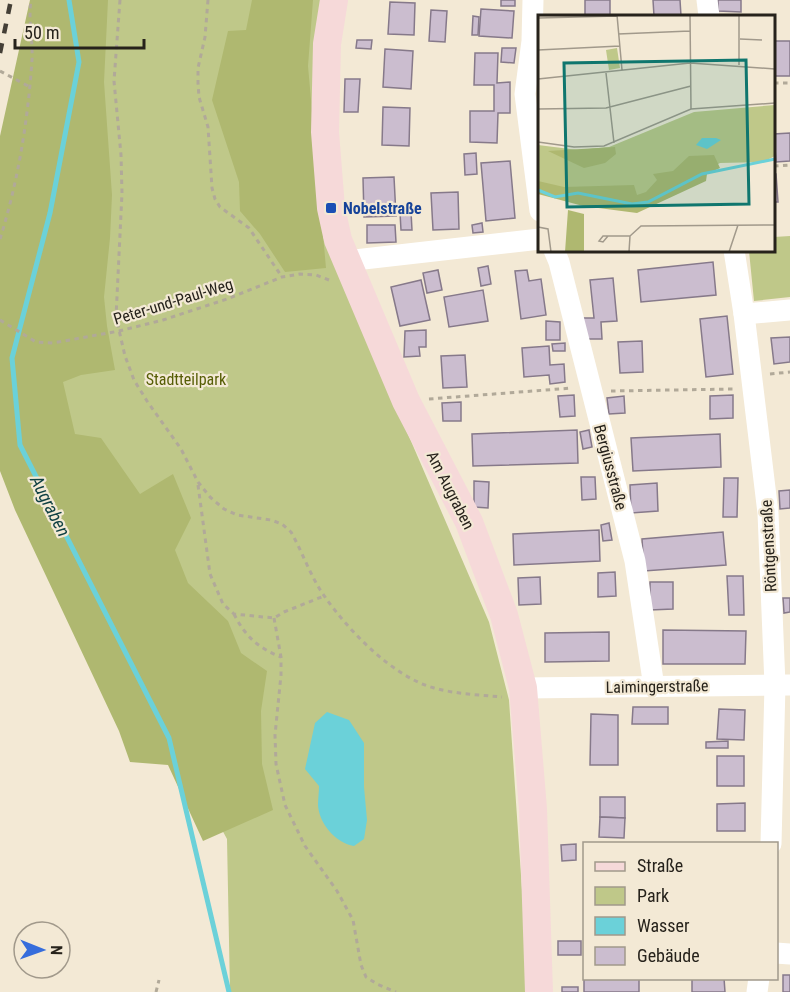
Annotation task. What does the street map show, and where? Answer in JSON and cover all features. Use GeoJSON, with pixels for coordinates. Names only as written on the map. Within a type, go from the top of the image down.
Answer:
{"type":"FeatureCollection","features":[{"type":"Feature","properties":{"kind":"street","name":"Am Augraben"},"geometry":{"type":"LineString","coordinates":[[334,0],[327,44],[325,132],[331,208],[338,240],[406,401],[469,522],[504,615],[524,688],[533,809],[539,992]]}},
{"type":"Feature","properties":{"kind":"street"},"geometry":{"type":"LineString","coordinates":[[533,0],[532,41],[525,94],[538,195]]}},
{"type":"Feature","properties":{"kind":"street"},"geometry":{"type":"LineString","coordinates":[[707,0],[709,15]]}},
{"type":"Feature","properties":{"kind":"street"},"geometry":{"type":"LineString","coordinates":[[350,271],[538,239]]}},
{"type":"Feature","properties":{"kind":"street","name":"Bergiusstraße"},"geometry":{"type":"LineString","coordinates":[[555,252],[635,561],[654,687]]}},
{"type":"Feature","properties":{"kind":"street","name":"Röntgenstraße"},"geometry":{"type":"LineString","coordinates":[[734,252],[768,513],[782,685],[771,842]]}},
{"type":"Feature","properties":{"kind":"street"},"geometry":{"type":"LineString","coordinates":[[744,314],[790,310]]}},
{"type":"Feature","properties":{"kind":"street","name":"Laimingerstraße"},"geometry":{"type":"LineString","coordinates":[[524,688],[782,685]]}},
{"type":"Feature","properties":{"kind":"path"},"geometry":{"type":"LineString","coordinates":[[0,239],[17,172],[30,87],[33,36],[31,0]]}},
{"type":"Feature","properties":{"kind":"path"},"geometry":{"type":"LineString","coordinates":[[120,0],[114,81],[122,193],[116,317],[134,380],[181,448],[198,482],[210,497],[224,509],[237,515],[271,520],[282,524],[291,532],[324,596],[369,647],[411,679],[448,692],[503,697],[524,688]]}},
{"type":"Feature","properties":{"kind":"path"},"geometry":{"type":"LineString","coordinates":[[208,0],[198,82],[199,97],[208,127],[212,188],[220,207],[249,228],[282,277]]}},
{"type":"Feature","properties":{"kind":"path"},"geometry":{"type":"LineString","coordinates":[[0,71],[30,87]]}},
{"type":"Feature","properties":{"kind":"path"},"geometry":{"type":"LineString","coordinates":[[775,166],[790,165]]}},
{"type":"Feature","properties":{"kind":"path","name":"Peter-und-Paul-Weg"},"geometry":{"type":"LineString","coordinates":[[0,320],[36,342],[53,343],[119,331],[194,310],[282,277],[316,275],[340,283],[350,271]]}},
{"type":"Feature","properties":{"kind":"path"},"geometry":{"type":"LineString","coordinates":[[198,482],[210,574],[215,590],[223,604],[234,614],[242,631],[254,643],[281,657]]}},
{"type":"Feature","properties":{"kind":"path"},"geometry":{"type":"LineString","coordinates":[[234,614],[274,618],[324,596]]}},
{"type":"Feature","properties":{"kind":"path"},"geometry":{"type":"LineString","coordinates":[[274,618],[281,657],[274,735],[278,774],[285,805],[304,846],[337,891],[353,920],[361,964],[366,977],[396,992]]}},
{"type":"Feature","properties":{"kind":"path"},"geometry":{"type":"LineString","coordinates":[[156,992],[159,980]]}},
{"type":"Feature","properties":{"kind":"green space"},"geometry":{"type":"Polygon","coordinates":[[[30,0],[108,0],[104,82],[112,195],[104,297],[115,370],[81,375],[63,382],[75,434],[101,438],[140,494],[173,474],[191,518],[175,550],[188,583],[228,621],[241,653],[267,671],[261,711],[262,764],[273,810],[203,841],[168,765],[130,762],[119,731],[15,510],[0,471],[0,136],[30,0]]]}},
{"type":"Feature","properties":{"kind":"green space","name":"Stadtteilpark"},"geometry":{"type":"Polygon","coordinates":[[[52,0],[323,0],[323,237],[489,622],[509,700],[529,992],[230,992],[227,839],[0,419],[52,0]]]}},
{"type":"Feature","properties":{"kind":"green space"},"geometry":{"type":"Polygon","coordinates":[[[252,0],[313,0],[308,66],[326,268],[285,272],[260,234],[240,211],[239,182],[212,100],[228,31],[246,30],[252,0]]]}},
{"type":"Feature","properties":{"kind":"green space"},"geometry":{"type":"Polygon","coordinates":[[[790,236],[790,297],[754,301],[749,252],[775,252],[775,237],[790,236]]]}},
{"type":"Feature","properties":{"kind":"water"},"geometry":{"type":"Polygon","coordinates":[[[327,712],[349,720],[364,743],[367,820],[364,839],[354,846],[335,837],[325,826],[319,812],[319,786],[305,769],[315,723],[327,712]]]}},
{"type":"Feature","properties":{"kind":"building"},"geometry":{"type":"Polygon","coordinates":[[[501,0],[515,0],[515,6],[501,6],[501,0]]]}},
{"type":"Feature","properties":{"kind":"building"},"geometry":{"type":"Polygon","coordinates":[[[585,0],[610,0],[610,15],[585,15],[585,0]]]}},
{"type":"Feature","properties":{"kind":"building"},"geometry":{"type":"Polygon","coordinates":[[[653,0],[680,0],[681,15],[654,15],[653,0]]]}},
{"type":"Feature","properties":{"kind":"building"},"geometry":{"type":"Polygon","coordinates":[[[718,0],[741,0],[741,12],[718,11],[718,0]]]}},
{"type":"Feature","properties":{"kind":"building"},"geometry":{"type":"Polygon","coordinates":[[[390,2],[415,3],[414,35],[388,34],[390,2]]]}},
{"type":"Feature","properties":{"kind":"building"},"geometry":{"type":"Polygon","coordinates":[[[481,9],[514,11],[512,38],[479,36],[481,9]]]}},
{"type":"Feature","properties":{"kind":"building"},"geometry":{"type":"Polygon","coordinates":[[[431,10],[447,11],[445,42],[429,41],[431,10]]]}},
{"type":"Feature","properties":{"kind":"building"},"geometry":{"type":"Polygon","coordinates":[[[473,16],[479,17],[478,35],[472,35],[473,16]]]}},
{"type":"Feature","properties":{"kind":"building"},"geometry":{"type":"Polygon","coordinates":[[[357,40],[372,40],[371,49],[356,48],[357,40]]]}},
{"type":"Feature","properties":{"kind":"building"},"geometry":{"type":"Polygon","coordinates":[[[775,41],[790,41],[790,76],[775,76],[775,41]]]}},
{"type":"Feature","properties":{"kind":"building"},"geometry":{"type":"Polygon","coordinates":[[[502,48],[516,48],[514,63],[501,62],[502,48]]]}},
{"type":"Feature","properties":{"kind":"building"},"geometry":{"type":"Polygon","coordinates":[[[385,49],[413,51],[411,89],[383,87],[385,49]]]}},
{"type":"Feature","properties":{"kind":"building"},"geometry":{"type":"Polygon","coordinates":[[[475,53],[498,53],[497,83],[510,82],[510,113],[498,113],[497,143],[470,142],[470,111],[494,111],[494,85],[474,85],[475,53]]]}},
{"type":"Feature","properties":{"kind":"building"},"geometry":{"type":"Polygon","coordinates":[[[345,79],[360,79],[358,112],[344,112],[345,79]]]}},
{"type":"Feature","properties":{"kind":"building"},"geometry":{"type":"Polygon","coordinates":[[[383,107],[410,108],[409,146],[382,145],[383,107]]]}},
{"type":"Feature","properties":{"kind":"building"},"geometry":{"type":"Polygon","coordinates":[[[790,133],[790,161],[776,162],[775,134],[790,133]]]}},
{"type":"Feature","properties":{"kind":"building"},"geometry":{"type":"Polygon","coordinates":[[[476,153],[477,174],[465,175],[464,154],[476,153]]]}},
{"type":"Feature","properties":{"kind":"building"},"geometry":{"type":"Polygon","coordinates":[[[510,161],[515,218],[486,221],[481,163],[510,161]]]}},
{"type":"Feature","properties":{"kind":"building"},"geometry":{"type":"Polygon","coordinates":[[[775,174],[776,174],[778,202],[775,202],[775,174]]]}},
{"type":"Feature","properties":{"kind":"building"},"geometry":{"type":"Polygon","coordinates":[[[394,177],[396,216],[364,217],[363,178],[394,177]]]}},
{"type":"Feature","properties":{"kind":"building"},"geometry":{"type":"Polygon","coordinates":[[[458,192],[459,229],[433,230],[431,193],[458,192]]]}},
{"type":"Feature","properties":{"kind":"building"},"geometry":{"type":"Polygon","coordinates":[[[411,212],[412,230],[401,230],[400,213],[411,212]]]}},
{"type":"Feature","properties":{"kind":"building"},"geometry":{"type":"Polygon","coordinates":[[[482,223],[483,232],[473,233],[472,225],[482,223]]]}},
{"type":"Feature","properties":{"kind":"building"},"geometry":{"type":"Polygon","coordinates":[[[367,225],[395,225],[396,242],[367,243],[367,225]]]}},
{"type":"Feature","properties":{"kind":"building"},"geometry":{"type":"Polygon","coordinates":[[[713,262],[716,295],[641,302],[638,270],[713,262]]]}},
{"type":"Feature","properties":{"kind":"building"},"geometry":{"type":"Polygon","coordinates":[[[488,266],[491,284],[481,286],[478,268],[488,266]]]}},
{"type":"Feature","properties":{"kind":"building"},"geometry":{"type":"Polygon","coordinates":[[[438,270],[442,290],[427,293],[423,273],[438,270]]]}},
{"type":"Feature","properties":{"kind":"building"},"geometry":{"type":"Polygon","coordinates":[[[527,270],[529,281],[541,279],[546,315],[521,319],[515,271],[527,270]]]}},
{"type":"Feature","properties":{"kind":"building"},"geometry":{"type":"Polygon","coordinates":[[[613,278],[617,321],[601,322],[602,339],[584,339],[583,318],[594,318],[590,280],[613,278]]]}},
{"type":"Feature","properties":{"kind":"building"},"geometry":{"type":"Polygon","coordinates":[[[421,280],[430,320],[400,326],[391,287],[421,280]]]}},
{"type":"Feature","properties":{"kind":"building"},"geometry":{"type":"Polygon","coordinates":[[[483,290],[488,321],[449,327],[444,297],[483,290]]]}},
{"type":"Feature","properties":{"kind":"building"},"geometry":{"type":"Polygon","coordinates":[[[727,316],[733,374],[706,377],[700,319],[727,316]]]}},
{"type":"Feature","properties":{"kind":"building"},"geometry":{"type":"Polygon","coordinates":[[[546,321],[560,322],[560,340],[546,340],[546,321]]]}},
{"type":"Feature","properties":{"kind":"building"},"geometry":{"type":"Polygon","coordinates":[[[426,330],[426,347],[419,347],[420,356],[404,357],[405,331],[426,330]]]}},
{"type":"Feature","properties":{"kind":"building"},"geometry":{"type":"Polygon","coordinates":[[[790,337],[790,362],[774,364],[771,338],[790,337]]]}},
{"type":"Feature","properties":{"kind":"building"},"geometry":{"type":"Polygon","coordinates":[[[642,341],[643,372],[620,373],[618,342],[642,341]]]}},
{"type":"Feature","properties":{"kind":"building"},"geometry":{"type":"Polygon","coordinates":[[[565,343],[565,351],[553,351],[552,344],[565,343]]]}},
{"type":"Feature","properties":{"kind":"building"},"geometry":{"type":"Polygon","coordinates":[[[549,346],[550,365],[564,364],[565,382],[550,384],[549,375],[524,377],[522,348],[549,346]]]}},
{"type":"Feature","properties":{"kind":"building"},"geometry":{"type":"Polygon","coordinates":[[[465,355],[467,387],[443,388],[441,356],[465,355]]]}},
{"type":"Feature","properties":{"kind":"building"},"geometry":{"type":"Polygon","coordinates":[[[574,395],[575,416],[560,417],[558,396],[574,395]]]}},
{"type":"Feature","properties":{"kind":"building"},"geometry":{"type":"Polygon","coordinates":[[[733,395],[733,418],[710,419],[710,396],[733,395]]]}},
{"type":"Feature","properties":{"kind":"building"},"geometry":{"type":"Polygon","coordinates":[[[624,396],[625,413],[609,414],[607,398],[624,396]]]}},
{"type":"Feature","properties":{"kind":"building"},"geometry":{"type":"Polygon","coordinates":[[[461,402],[461,421],[443,421],[442,403],[461,402]]]}},
{"type":"Feature","properties":{"kind":"building"},"geometry":{"type":"Polygon","coordinates":[[[577,430],[578,463],[473,466],[472,434],[577,430]]]}},
{"type":"Feature","properties":{"kind":"building"},"geometry":{"type":"Polygon","coordinates":[[[589,430],[592,447],[583,449],[580,432],[589,430]]]}},
{"type":"Feature","properties":{"kind":"building"},"geometry":{"type":"Polygon","coordinates":[[[720,434],[721,467],[633,471],[631,438],[720,434]]]}},
{"type":"Feature","properties":{"kind":"building"},"geometry":{"type":"Polygon","coordinates":[[[581,477],[595,477],[596,499],[582,500],[581,477]]]}},
{"type":"Feature","properties":{"kind":"building"},"geometry":{"type":"Polygon","coordinates":[[[724,478],[738,478],[737,517],[723,517],[724,478]]]}},
{"type":"Feature","properties":{"kind":"building"},"geometry":{"type":"Polygon","coordinates":[[[474,481],[489,482],[488,508],[474,507],[474,481]]]}},
{"type":"Feature","properties":{"kind":"building"},"geometry":{"type":"Polygon","coordinates":[[[657,483],[658,511],[631,513],[630,485],[657,483]]]}},
{"type":"Feature","properties":{"kind":"building"},"geometry":{"type":"Polygon","coordinates":[[[790,490],[790,508],[780,509],[779,491],[790,490]]]}},
{"type":"Feature","properties":{"kind":"building"},"geometry":{"type":"Polygon","coordinates":[[[609,523],[612,540],[603,541],[601,525],[609,523]]]}},
{"type":"Feature","properties":{"kind":"building"},"geometry":{"type":"Polygon","coordinates":[[[599,530],[600,561],[514,565],[513,534],[599,530]]]}},
{"type":"Feature","properties":{"kind":"building"},"geometry":{"type":"Polygon","coordinates":[[[723,532],[726,565],[644,571],[642,539],[723,532]]]}},
{"type":"Feature","properties":{"kind":"building"},"geometry":{"type":"Polygon","coordinates":[[[615,572],[616,596],[598,597],[598,573],[615,572]]]}},
{"type":"Feature","properties":{"kind":"building"},"geometry":{"type":"Polygon","coordinates":[[[727,576],[743,576],[744,615],[729,615],[727,576]]]}},
{"type":"Feature","properties":{"kind":"building"},"geometry":{"type":"Polygon","coordinates":[[[540,577],[541,604],[519,605],[518,578],[540,577]]]}},
{"type":"Feature","properties":{"kind":"building"},"geometry":{"type":"Polygon","coordinates":[[[650,582],[673,582],[673,609],[650,610],[650,582]]]}},
{"type":"Feature","properties":{"kind":"building"},"geometry":{"type":"Polygon","coordinates":[[[783,598],[790,598],[790,612],[784,613],[783,598]]]}},
{"type":"Feature","properties":{"kind":"building"},"geometry":{"type":"Polygon","coordinates":[[[663,630],[746,631],[745,664],[663,664],[663,630]]]}},
{"type":"Feature","properties":{"kind":"building"},"geometry":{"type":"Polygon","coordinates":[[[609,632],[609,661],[545,662],[545,633],[609,632]]]}},
{"type":"Feature","properties":{"kind":"building"},"geometry":{"type":"Polygon","coordinates":[[[633,707],[668,707],[668,724],[632,724],[633,707]]]}},
{"type":"Feature","properties":{"kind":"building"},"geometry":{"type":"Polygon","coordinates":[[[719,709],[745,710],[744,740],[717,739],[719,709]]]}},
{"type":"Feature","properties":{"kind":"building"},"geometry":{"type":"Polygon","coordinates":[[[591,714],[618,715],[618,765],[590,765],[591,714]]]}},
{"type":"Feature","properties":{"kind":"building"},"geometry":{"type":"Polygon","coordinates":[[[728,741],[728,748],[706,748],[706,742],[728,741]]]}},
{"type":"Feature","properties":{"kind":"building"},"geometry":{"type":"Polygon","coordinates":[[[717,756],[744,756],[744,786],[717,786],[717,756]]]}},
{"type":"Feature","properties":{"kind":"building"},"geometry":{"type":"Polygon","coordinates":[[[600,797],[625,797],[625,818],[600,817],[600,797]]]}},
{"type":"Feature","properties":{"kind":"building"},"geometry":{"type":"Polygon","coordinates":[[[745,803],[745,831],[717,831],[717,804],[745,803]]]}},
{"type":"Feature","properties":{"kind":"building"},"geometry":{"type":"Polygon","coordinates":[[[600,817],[625,818],[624,838],[599,837],[600,817]]]}},
{"type":"Feature","properties":{"kind":"building"},"geometry":{"type":"Polygon","coordinates":[[[576,844],[576,860],[562,861],[561,845],[576,844]]]}},
{"type":"Feature","properties":{"kind":"building"},"geometry":{"type":"Polygon","coordinates":[[[558,941],[581,941],[581,955],[558,955],[558,941]]]}},
{"type":"Feature","properties":{"kind":"building"},"geometry":{"type":"Polygon","coordinates":[[[783,975],[790,975],[790,992],[783,992],[783,975]]]}},
{"type":"Feature","properties":{"kind":"building"},"geometry":{"type":"Polygon","coordinates":[[[584,980],[639,980],[639,992],[584,992],[584,980]]]}},
{"type":"Feature","properties":{"kind":"building"},"geometry":{"type":"Polygon","coordinates":[[[692,980],[724,980],[725,992],[692,992],[692,980]]]}},
{"type":"Feature","properties":{"kind":"building"},"geometry":{"type":"Polygon","coordinates":[[[562,987],[578,987],[578,992],[562,992],[562,987]]]}},
{"type":"Feature","properties":{"kind":"waterway","name":"Augraben"},"geometry":{"type":"LineString","coordinates":[[69,0],[79,62],[50,213],[12,358],[20,445],[169,738],[229,992]]}},
{"type":"Feature","properties":{"kind":"railway"},"geometry":{"type":"LineString","coordinates":[[0,53],[11,0]]}},
{"type":"Feature","properties":{"kind":"place","name":"Nobelstraße"},"geometry":{"type":"Point","coordinates":[331,208]}}]}
